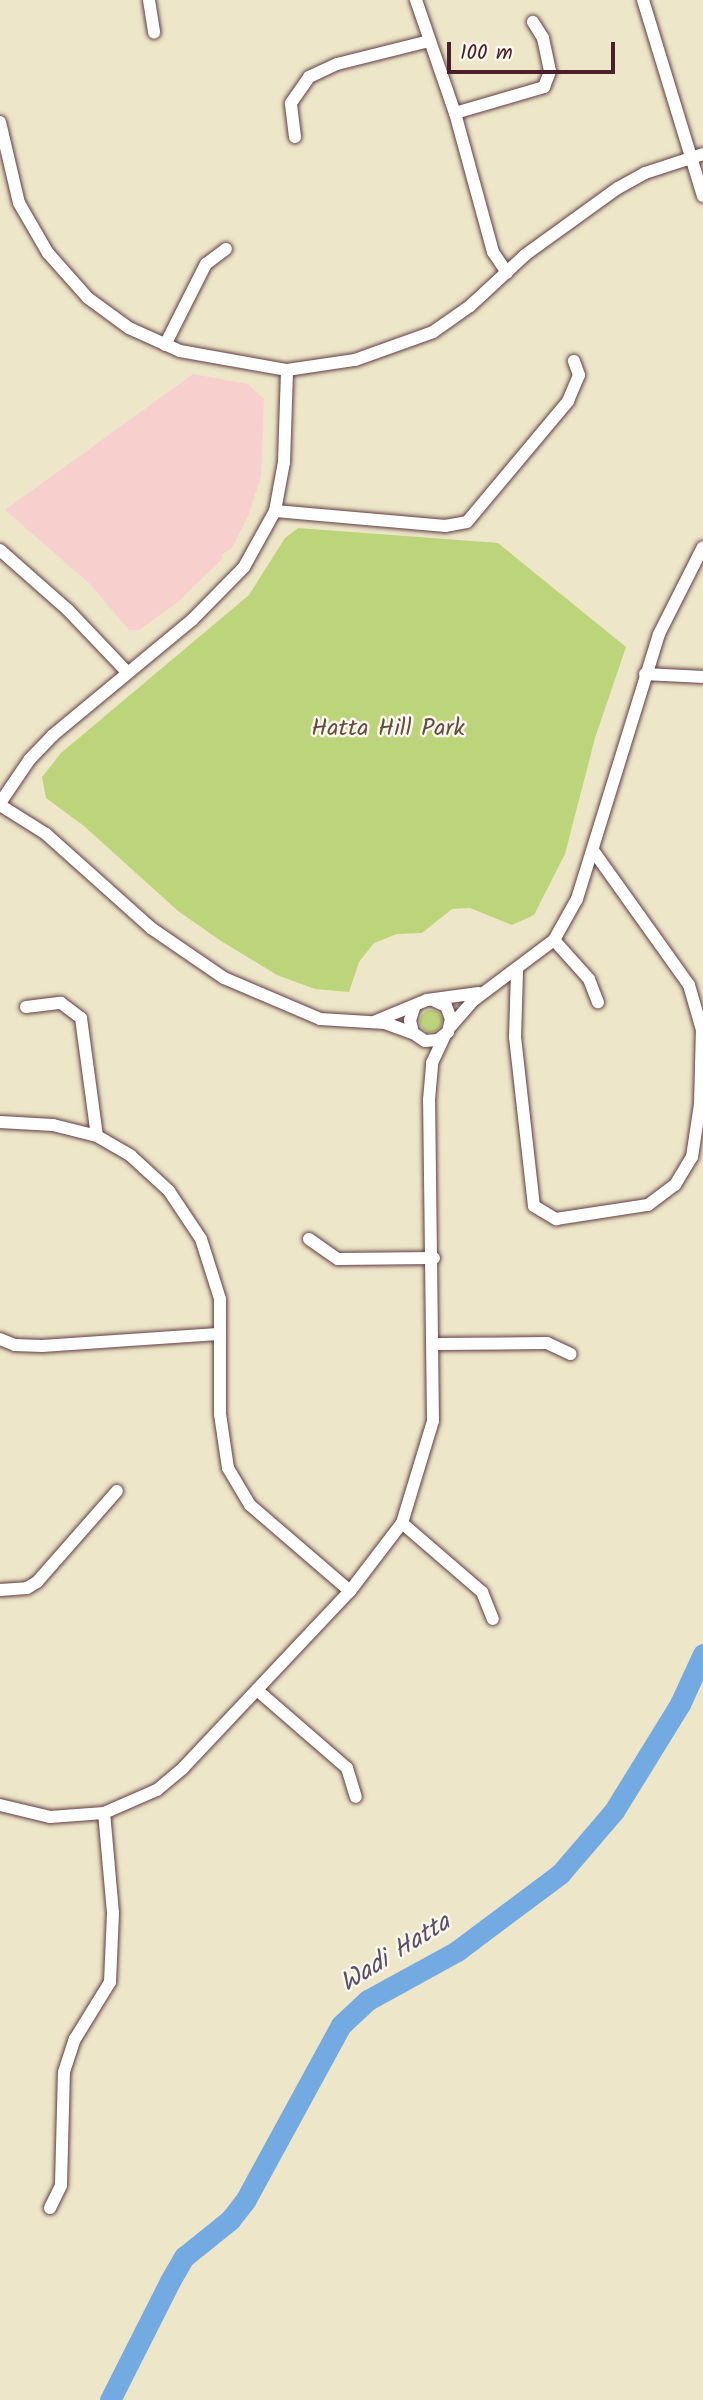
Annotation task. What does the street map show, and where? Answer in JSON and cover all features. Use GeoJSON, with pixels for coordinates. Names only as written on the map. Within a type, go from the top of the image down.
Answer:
{"type":"FeatureCollection","features":[{"type":"Feature","properties":{"kind":"street"},"geometry":{"type":"LineString","coordinates":[[149,0],[154,33]]}},
{"type":"Feature","properties":{"kind":"street"},"geometry":{"type":"LineString","coordinates":[[416,0],[455,113],[493,253],[507,274]]}},
{"type":"Feature","properties":{"kind":"street"},"geometry":{"type":"LineString","coordinates":[[643,0],[697,156],[703,196]]}},
{"type":"Feature","properties":{"kind":"street"},"geometry":{"type":"LineString","coordinates":[[455,113],[544,87],[551,71],[543,38],[533,22]]}},
{"type":"Feature","properties":{"kind":"street"},"geometry":{"type":"LineString","coordinates":[[295,137],[291,103],[309,77],[337,64],[429,41]]}},
{"type":"Feature","properties":{"kind":"street"},"geometry":{"type":"LineString","coordinates":[[0,122],[5,180],[48,253],[69,280],[122,324],[165,345],[196,355],[287,370],[355,359],[433,332],[507,274],[534,248],[618,188],[645,173],[697,156]]}},
{"type":"Feature","properties":{"kind":"street"},"geometry":{"type":"LineString","coordinates":[[165,345],[206,264],[226,249]]}},
{"type":"Feature","properties":{"kind":"street"},"geometry":{"type":"LineString","coordinates":[[275,511],[445,526],[467,522],[568,401],[579,375],[574,361]]}},
{"type":"Feature","properties":{"kind":"street"},"geometry":{"type":"LineString","coordinates":[[287,370],[284,462],[275,511],[234,581],[126,671],[30,759],[0,804],[46,834],[151,928],[224,978],[320,1019],[373,1022],[432,1042],[447,1032],[485,992],[517,971],[554,940],[577,900],[594,852],[645,674],[679,591],[703,547]]}},
{"type":"Feature","properties":{"kind":"street"},"geometry":{"type":"LineString","coordinates":[[0,550],[68,610],[126,671]]}},
{"type":"Feature","properties":{"kind":"street"},"geometry":{"type":"LineString","coordinates":[[645,674],[703,677]]}},
{"type":"Feature","properties":{"kind":"street"},"geometry":{"type":"LineString","coordinates":[[517,971],[515,1037],[534,1206],[556,1219],[648,1205],[676,1185],[692,1157],[701,1104],[702,1030],[689,985],[594,852]]}},
{"type":"Feature","properties":{"kind":"street"},"geometry":{"type":"LineString","coordinates":[[554,940],[589,979],[598,1002]]}},
{"type":"Feature","properties":{"kind":"street"},"geometry":{"type":"LineString","coordinates":[[373,1022],[434,1000],[485,992]]}},
{"type":"Feature","properties":{"kind":"street"},"geometry":{"type":"LineString","coordinates":[[0,1805],[50,1817],[104,1813],[157,1790],[257,1690],[350,1591],[402,1523],[433,1421],[434,1258],[429,1100],[432,1063],[447,1032],[450,1012],[434,1000]]}},
{"type":"Feature","properties":{"kind":"street"},"geometry":{"type":"LineString","coordinates":[[26,1007],[61,1003],[81,1018],[97,1136]]}},
{"type":"Feature","properties":{"kind":"street"},"geometry":{"type":"LineString","coordinates":[[414,1008],[410,1020],[432,1063]]}},
{"type":"Feature","properties":{"kind":"street"},"geometry":{"type":"LineString","coordinates":[[0,1122],[53,1125],[97,1136],[131,1156],[169,1191],[201,1240],[220,1299],[218,1334],[221,1439],[236,1484],[250,1505],[350,1591]]}},
{"type":"Feature","properties":{"kind":"street"},"geometry":{"type":"LineString","coordinates":[[309,1239],[338,1259],[434,1258]]}},
{"type":"Feature","properties":{"kind":"street"},"geometry":{"type":"LineString","coordinates":[[0,1339],[15,1345],[42,1346],[218,1334]]}},
{"type":"Feature","properties":{"kind":"street"},"geometry":{"type":"LineString","coordinates":[[435,1344],[547,1343],[571,1354]]}},
{"type":"Feature","properties":{"kind":"street"},"geometry":{"type":"LineString","coordinates":[[0,1590],[27,1588],[37,1582],[117,1491]]}},
{"type":"Feature","properties":{"kind":"street"},"geometry":{"type":"LineString","coordinates":[[402,1523],[482,1592],[493,1619]]}},
{"type":"Feature","properties":{"kind":"street"},"geometry":{"type":"LineString","coordinates":[[257,1690],[347,1768],[356,1797]]}},
{"type":"Feature","properties":{"kind":"street"},"geometry":{"type":"LineString","coordinates":[[50,2208],[61,2185],[65,2072],[75,2039],[110,1982],[113,1913],[104,1813]]}},
{"type":"Feature","properties":{"kind":"shaded area"},"geometry":{"type":"Polygon","coordinates":[[[193,374],[248,384],[264,399],[261,477],[248,516],[232,548],[221,555],[223,558],[178,602],[139,630],[129,630],[91,585],[5,510],[193,374]]]}},
{"type":"Feature","properties":{"kind":"green space","name":"Hatta Hill Park"},"geometry":{"type":"Polygon","coordinates":[[[298,528],[498,543],[626,647],[595,738],[565,854],[534,915],[512,925],[470,908],[452,909],[422,933],[397,934],[374,943],[359,962],[349,992],[315,989],[277,975],[178,911],[84,826],[46,798],[42,777],[61,753],[249,595],[285,538],[298,528]]]}},
{"type":"Feature","properties":{"kind":"green space"},"geometry":{"type":"Polygon","coordinates":[[[427,1010],[435,1010],[442,1017],[442,1025],[435,1032],[427,1032],[420,1025],[420,1017],[427,1010]]]}},
{"type":"Feature","properties":{"kind":"waterway","name":"Wadi Hatta"},"geometry":{"type":"LineString","coordinates":[[110,2400],[184,2257],[230,2220],[245,2201],[341,2025],[368,2000],[457,1951],[560,1874],[614,1811],[680,1704],[703,1654]]}}]}
